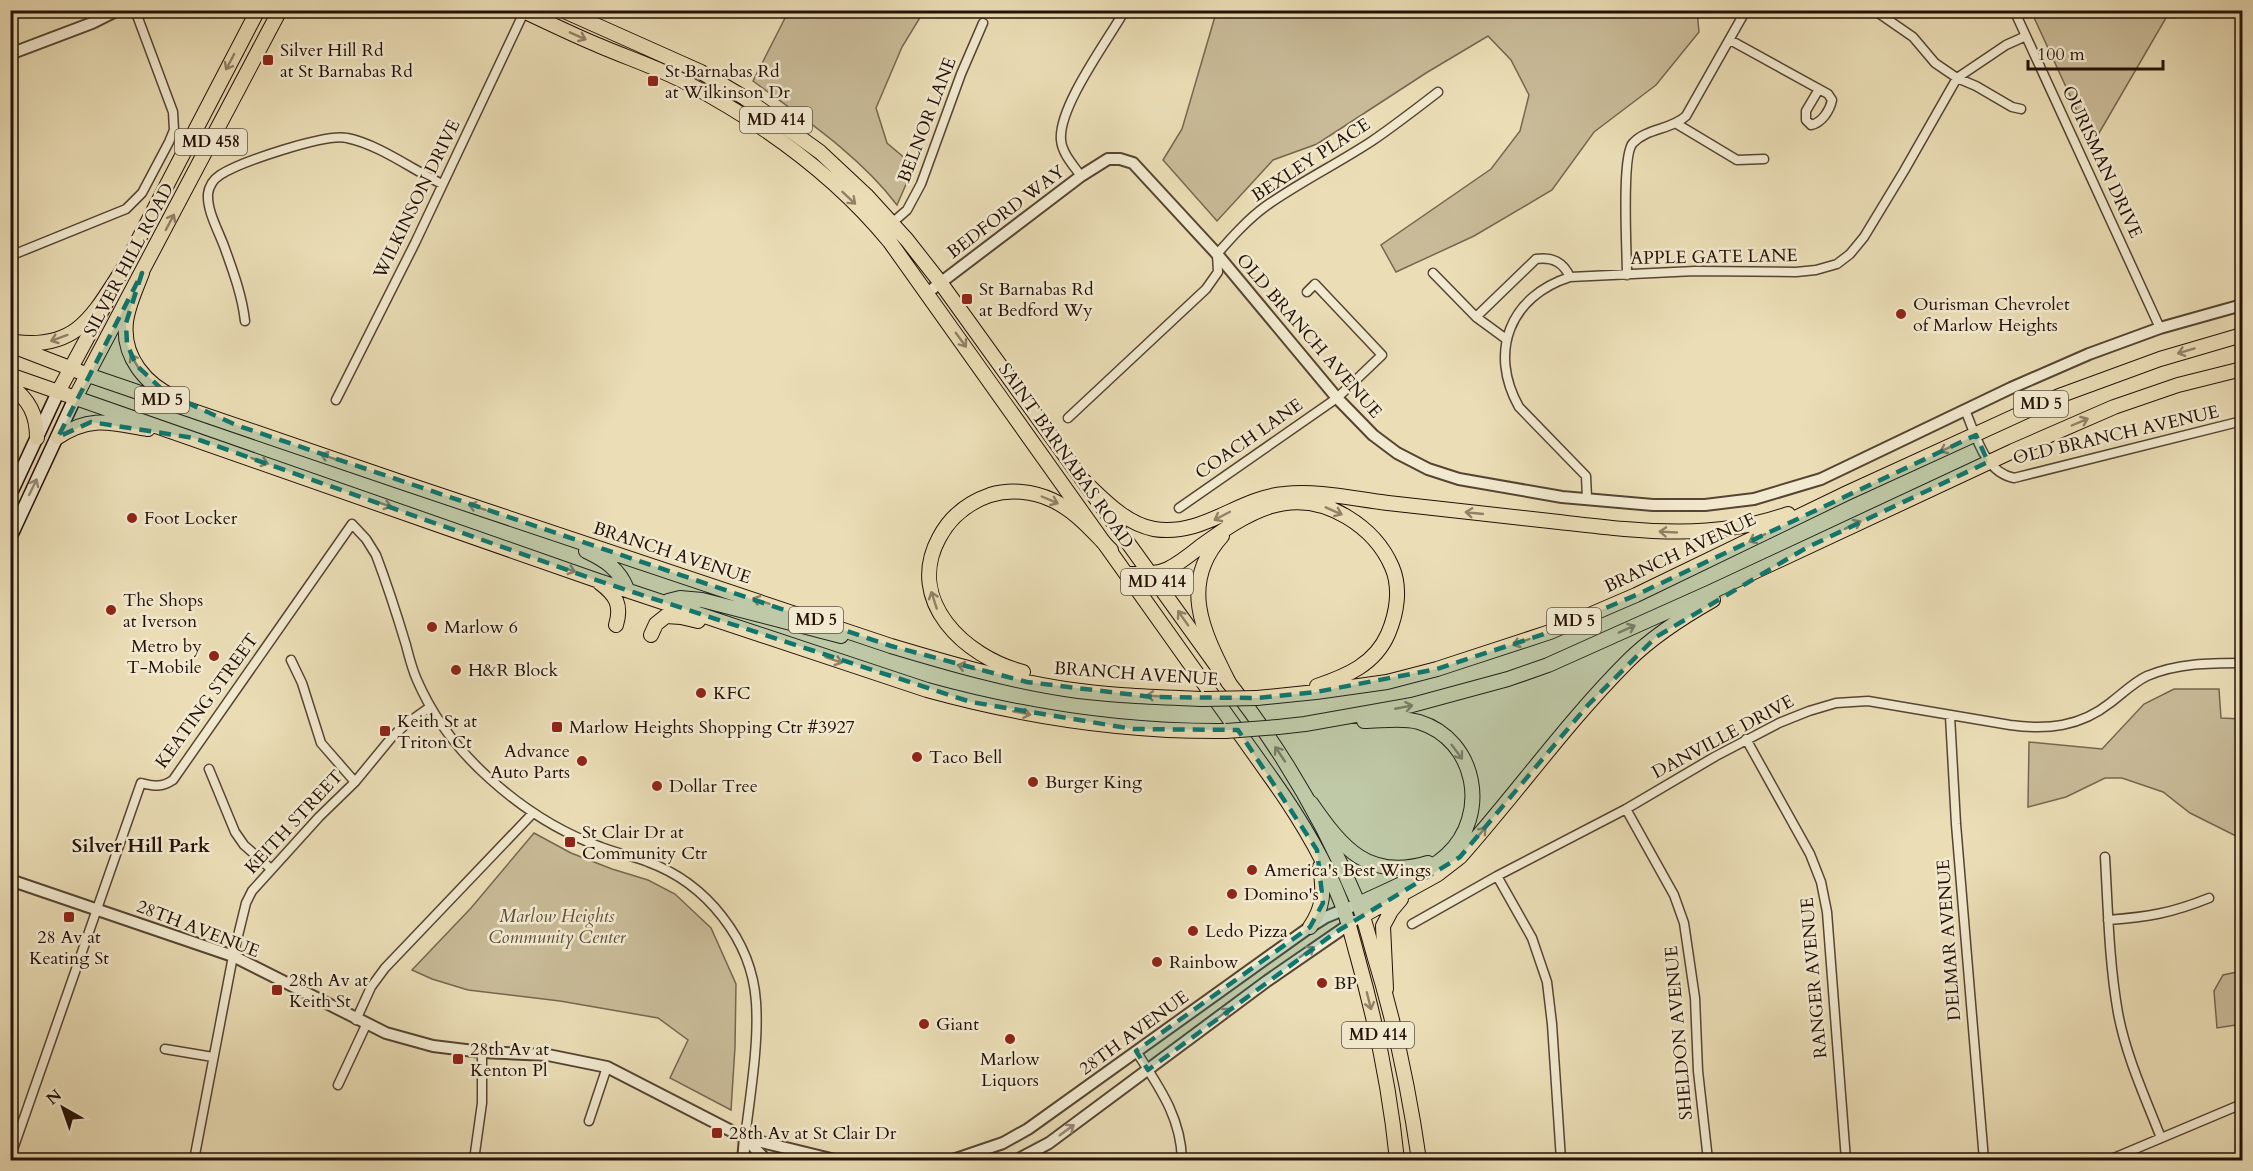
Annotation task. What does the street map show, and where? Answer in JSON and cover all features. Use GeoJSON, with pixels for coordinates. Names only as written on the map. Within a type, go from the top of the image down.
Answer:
{"type":"FeatureCollection","features":[{"type":"Feature","properties":{"kind":"main road","name":"SILVER HILL ROAD"},"geometry":{"type":"LineString","coordinates":[[58,392],[258,10]]}},
{"type":"Feature","properties":{"kind":"main road","name":"SILVER HILL ROAD"},"geometry":{"type":"LineString","coordinates":[[75,398],[280,10]]}},
{"type":"Feature","properties":{"kind":"main road","name":"SAINT BARNABAS ROAD"},"geometry":{"type":"LineString","coordinates":[[562,10],[694,69],[745,98],[820,152],[866,195],[940,282],[1229,683],[1254,714],[1311,803],[1360,910],[1386,989],[1408,1083],[1419,1161]]}},
{"type":"Feature","properties":{"kind":"main road","name":"SAINT BARNABAS ROAD"},"geometry":{"type":"LineString","coordinates":[[523,11],[683,82],[740,114],[778,140],[863,211],[890,242],[1272,778],[1295,811],[1317,850],[1344,909],[1379,1038],[1390,1100],[1397,1161]]}},
{"type":"Feature","properties":{"kind":"main road"},"geometry":{"type":"LineString","coordinates":[[10,343],[47,342],[58,340],[74,332],[92,315],[125,266]]}},
{"type":"Feature","properties":{"kind":"main road"},"geometry":{"type":"LineString","coordinates":[[142,273],[126,323],[127,344],[136,365],[145,377],[166,393],[236,425]]}},
{"type":"Feature","properties":{"kind":"main road","name":"BRANCH AVENUE"},"geometry":{"type":"LineString","coordinates":[[10,343],[88,375],[891,646],[1027,682],[1068,689],[1204,699],[1257,698],[1387,682],[1437,669],[1520,642],[1635,595],[1847,493],[2069,392],[2160,359],[2242,335]]}},
{"type":"Feature","properties":{"kind":"main road","name":"MD 5"},"geometry":{"type":"LineString","coordinates":[[10,375],[593,579],[927,690],[1059,720],[1173,732],[1226,731],[1305,724],[1412,705],[1508,679],[1548,665],[1806,548],[1988,462],[2136,399],[2178,385],[2242,369]]}},
{"type":"Feature","properties":{"kind":"main road"},"geometry":{"type":"LineString","coordinates":[[10,385],[29,403],[37,423],[37,438]]}},
{"type":"Feature","properties":{"kind":"main road"},"geometry":{"type":"LineString","coordinates":[[10,495],[58,392]]}},
{"type":"Feature","properties":{"kind":"main road"},"geometry":{"type":"LineString","coordinates":[[10,538],[75,398]]}},
{"type":"Feature","properties":{"kind":"main road"},"geometry":{"type":"LineString","coordinates":[[58,437],[72,428],[91,422],[194,438]]}},
{"type":"Feature","properties":{"kind":"main road"},"geometry":{"type":"LineString","coordinates":[[1084,481],[1118,512],[1152,529],[1168,530],[1197,526],[1258,499],[1302,493],[1622,529],[1687,533],[1728,529],[1772,520],[1847,493]]}},
{"type":"Feature","properties":{"kind":"main road"},"geometry":{"type":"LineString","coordinates":[[1106,692],[1088,684],[1012,669],[977,652],[958,637],[938,612],[930,585],[930,570],[931,558],[945,527],[969,504],[998,493],[1019,491],[1050,499],[1072,511],[1111,550]]}},
{"type":"Feature","properties":{"kind":"main road"},"geometry":{"type":"LineString","coordinates":[[1127,574],[1151,574],[1166,570],[1239,520],[1254,511],[1273,505],[1317,504],[1338,512],[1358,524],[1374,538],[1388,556],[1395,575],[1397,600],[1395,620],[1384,643],[1371,659],[1355,671],[1283,695]]}},
{"type":"Feature","properties":{"kind":"main road"},"geometry":{"type":"LineString","coordinates":[[1229,683],[1202,626],[1199,590],[1203,567],[1213,546],[1239,520]]}},
{"type":"Feature","properties":{"kind":"main road"},"geometry":{"type":"LineString","coordinates":[[532,526],[603,560],[616,570],[627,589]]}},
{"type":"Feature","properties":{"kind":"main road"},"geometry":{"type":"LineString","coordinates":[[1360,910],[1409,890],[1438,874],[1461,857],[1588,705],[1629,660],[1656,637],[1694,610],[1806,548]]}},
{"type":"Feature","properties":{"kind":"main road"},"geometry":{"type":"LineString","coordinates":[[593,579],[611,592],[617,600],[619,608],[616,625]]}},
{"type":"Feature","properties":{"kind":"main road"},"geometry":{"type":"LineString","coordinates":[[667,602],[680,598],[702,600],[822,632],[891,646]]}},
{"type":"Feature","properties":{"kind":"main road"},"geometry":{"type":"LineString","coordinates":[[651,635],[656,624],[666,616],[674,616],[779,641]]}},
{"type":"Feature","properties":{"kind":"main road"},"geometry":{"type":"LineString","coordinates":[[1305,724],[1401,720],[1418,722],[1436,731],[1450,742],[1462,758],[1471,776],[1473,798],[1471,819],[1463,836],[1446,856],[1360,910]]}},
{"type":"Feature","properties":{"kind":"main road"},"geometry":{"type":"LineString","coordinates":[[1311,803],[1344,845],[1366,862],[1395,869],[1426,864],[1446,856]]}},
{"type":"Feature","properties":{"kind":"main road"},"geometry":{"type":"LineString","coordinates":[[1310,927],[1321,906],[1324,890],[1317,850]]}},
{"type":"Feature","properties":{"kind":"main road"},"geometry":{"type":"LineString","coordinates":[[1386,989],[1383,927],[1391,911],[1409,890]]}},
{"type":"Feature","properties":{"kind":"street"},"geometry":{"type":"LineString","coordinates":[[10,54],[92,23],[118,10]]}},
{"type":"Feature","properties":{"kind":"street"},"geometry":{"type":"LineString","coordinates":[[10,256],[126,209],[142,193],[170,142],[174,130],[173,112],[135,10]]}},
{"type":"Feature","properties":{"kind":"street"},"geometry":{"type":"LineString","coordinates":[[1081,176],[1064,151],[1061,140],[1062,122],[1125,10]]}},
{"type":"Feature","properties":{"kind":"street"},"geometry":{"type":"LineString","coordinates":[[1627,276],[1626,190],[1629,147],[1638,138],[1677,124],[1694,105],[1746,10]]}},
{"type":"Feature","properties":{"kind":"street"},"geometry":{"type":"LineString","coordinates":[[1874,10],[1912,37],[1935,63],[1957,78],[2012,107],[2021,109]]}},
{"type":"Feature","properties":{"kind":"street","name":"OURISMAN DRIVE"},"geometry":{"type":"LineString","coordinates":[[2014,10],[2160,328]]}},
{"type":"Feature","properties":{"kind":"street","name":"WILKINSON DRIVE"},"geometry":{"type":"LineString","coordinates":[[336,400],[415,243],[523,11]]}},
{"type":"Feature","properties":{"kind":"street","name":"BELNOR LANE"},"geometry":{"type":"LineString","coordinates":[[892,223],[907,210],[921,184],[961,74],[983,23]]}},
{"type":"Feature","properties":{"kind":"street","name":"APPLE GATE LANE"},"geometry":{"type":"LineString","coordinates":[[1587,498],[1586,477],[1519,407],[1512,395],[1504,359],[1506,339],[1513,323],[1531,298],[1555,282],[1570,277],[1695,271],[1796,272],[1816,270],[1837,264],[1850,254],[1864,237],[1957,78],[2006,45],[2026,36]]}},
{"type":"Feature","properties":{"kind":"street"},"geometry":{"type":"LineString","coordinates":[[1730,39],[1819,90]]}},
{"type":"Feature","properties":{"kind":"street","name":"BEXLEY PLACE"},"geometry":{"type":"LineString","coordinates":[[1217,254],[1265,207],[1373,140],[1438,92]]}},
{"type":"Feature","properties":{"kind":"street"},"geometry":{"type":"LineString","coordinates":[[1677,124],[1737,160],[1764,159]]}},
{"type":"Feature","properties":{"kind":"street"},"geometry":{"type":"LineString","coordinates":[[246,321],[243,302],[208,197],[210,186],[220,175],[272,154],[322,138],[338,136],[365,144],[442,184]]}},
{"type":"Feature","properties":{"kind":"street","name":"BEDFORD WAY"},"geometry":{"type":"LineString","coordinates":[[927,293],[1081,176],[1108,159]]}},
{"type":"Feature","properties":{"kind":"street","name":"OLD BRANCH AVENUE"},"geometry":{"type":"LineString","coordinates":[[1108,159],[1120,159],[1133,163],[1217,254],[1338,398],[1373,435],[1397,453],[1428,469],[1459,479],[1562,497],[1653,505],[1705,506],[1754,499],[1821,479],[2089,354],[2160,328],[2242,305]]}},
{"type":"Feature","properties":{"kind":"street"},"geometry":{"type":"LineString","coordinates":[[1068,418],[1211,283],[1218,272],[1217,254]]}},
{"type":"Feature","properties":{"kind":"street"},"geometry":{"type":"LineString","coordinates":[[1476,317],[1536,260],[1555,260],[1564,266],[1570,277]]}},
{"type":"Feature","properties":{"kind":"street"},"geometry":{"type":"LineString","coordinates":[[1433,273],[1476,317],[1506,339]]}},
{"type":"Feature","properties":{"kind":"street","name":"COACH LANE"},"geometry":{"type":"LineString","coordinates":[[1179,508],[1338,398],[1382,355],[1315,284],[1307,292]]}},
{"type":"Feature","properties":{"kind":"street","name":"OLD BRANCH AVENUE"},"geometry":{"type":"LineString","coordinates":[[1965,410],[1988,462],[1997,472],[2014,478],[2242,421]]}},
{"type":"Feature","properties":{"kind":"street","name":"KEATING STREET"},"geometry":{"type":"LineString","coordinates":[[10,1158],[141,783],[155,787],[164,786],[173,780],[352,524],[366,539],[376,555],[416,678],[430,707]]}},
{"type":"Feature","properties":{"kind":"street"},"geometry":{"type":"LineString","coordinates":[[291,660],[302,683],[321,743],[355,782]]}},
{"type":"Feature","properties":{"kind":"street","name":"DANVILLE DRIVE"},"geometry":{"type":"LineString","coordinates":[[1412,924],[1497,876],[1626,809],[1746,739],[1799,715],[1836,703],[1868,700],[1950,716],[2032,728],[2054,728],[2072,724],[2098,713],[2146,677],[2177,666],[2242,663]]}},
{"type":"Feature","properties":{"kind":"street"},"geometry":{"type":"LineString","coordinates":[[430,707],[472,760],[500,788],[533,813],[580,839],[670,871],[699,892],[728,924],[747,963],[756,1001],[756,1026],[743,1161]]}},
{"type":"Feature","properties":{"kind":"street","name":"KEITH STREET"},"geometry":{"type":"LineString","coordinates":[[194,1161],[233,956],[246,903],[252,891],[319,817],[355,782],[392,737],[430,707]]}},
{"type":"Feature","properties":{"kind":"street","name":"DELMAR AVENUE"},"geometry":{"type":"LineString","coordinates":[[1950,716],[1956,824],[1984,1161]]}},
{"type":"Feature","properties":{"kind":"street","name":"RANGER AVENUE"},"geometry":{"type":"LineString","coordinates":[[1746,739],[1810,854],[1823,892],[1828,922],[1846,1161]]}},
{"type":"Feature","properties":{"kind":"street"},"geometry":{"type":"LineString","coordinates":[[209,770],[234,832],[244,845],[271,869]]}},
{"type":"Feature","properties":{"kind":"street","name":"SHELDON AVENUE"},"geometry":{"type":"LineString","coordinates":[[1626,809],[1669,885],[1684,923],[1695,998],[1698,1071],[1708,1161]]}},
{"type":"Feature","properties":{"kind":"street"},"geometry":{"type":"LineString","coordinates":[[338,1085],[371,987],[385,968],[533,813]]}},
{"type":"Feature","properties":{"kind":"street"},"geometry":{"type":"LineString","coordinates":[[2105,857],[2108,920],[2122,1033],[2161,1138]]}},
{"type":"Feature","properties":{"kind":"street"},"geometry":{"type":"LineString","coordinates":[[1497,876],[1532,938],[1547,982],[1561,1161]]}},
{"type":"Feature","properties":{"kind":"street","name":"28TH AVENUE"},"geometry":{"type":"LineString","coordinates":[[10,880],[233,956],[361,1022],[417,1043],[482,1052],[548,1055],[607,1067],[745,1138],[835,1161]]}},
{"type":"Feature","properties":{"kind":"street"},"geometry":{"type":"LineString","coordinates":[[2108,920],[2170,913],[2208,898]]}},
{"type":"Feature","properties":{"kind":"street","name":"28TH AVENUE"},"geometry":{"type":"LineString","coordinates":[[953,1161],[1003,1143],[1028,1129],[1310,927],[1344,909],[1360,910]]}},
{"type":"Feature","properties":{"kind":"street","name":"28TH AVENUE"},"geometry":{"type":"LineString","coordinates":[[1017,1161],[1049,1143],[1267,981],[1348,924],[1360,910]]}},
{"type":"Feature","properties":{"kind":"street"},"geometry":{"type":"LineString","coordinates":[[165,1049],[213,1057]]}},
{"type":"Feature","properties":{"kind":"street"},"geometry":{"type":"LineString","coordinates":[[1137,1051],[1178,1124],[1182,1161]]}},
{"type":"Feature","properties":{"kind":"street"},"geometry":{"type":"LineString","coordinates":[[474,1161],[482,1103],[482,1052]]}},
{"type":"Feature","properties":{"kind":"street"},"geometry":{"type":"LineString","coordinates":[[590,1121],[607,1067]]}},
{"type":"Feature","properties":{"kind":"street"},"geometry":{"type":"LineString","coordinates":[[2109,1161],[2242,1104]]}},
{"type":"Feature","properties":{"kind":"street","name":"28TH AVENUE"},"geometry":{"type":"LineString","coordinates":[[745,1138],[764,1160]]}},
{"type":"Feature","properties":{"kind":"highlighted area"},"geometry":{"type":"Polygon","coordinates":[[[142,273],[126,323],[127,344],[136,365],[166,393],[236,425],[891,646],[1027,682],[1152,697],[1257,698],[1316,692],[1437,669],[1550,632],[1636,595],[1976,435],[1988,462],[1806,548],[1656,637],[1588,705],[1460,857],[1336,932],[1148,1070],[1136,1051],[1310,927],[1323,903],[1317,850],[1238,730],[1133,729],[971,702],[593,579],[194,438],[91,422],[58,437],[142,273]]]}},
{"type":"Feature","properties":{"kind":"green space"},"geometry":{"type":"Polygon","coordinates":[[[1697,10],[1699,32],[1656,85],[1594,132],[1552,190],[1474,236],[1396,272],[1381,245],[1491,169],[1520,131],[1529,95],[1511,60],[1488,36],[1426,73],[1317,144],[1273,160],[1217,221],[1163,160],[1182,129],[1216,13],[1213,11],[1697,10]]]}},
{"type":"Feature","properties":{"kind":"green space"},"geometry":{"type":"Polygon","coordinates":[[[775,11],[924,11],[902,47],[876,108],[887,143],[914,166],[897,205],[866,170],[848,154],[811,123],[753,81],[785,18],[775,11]]]}},
{"type":"Feature","properties":{"kind":"green space"},"geometry":{"type":"Polygon","coordinates":[[[2031,11],[2170,11],[2095,140],[2093,135],[2090,139],[2031,11]]]}},
{"type":"Feature","properties":{"kind":"green space"},"geometry":{"type":"Polygon","coordinates":[[[2174,689],[2219,689],[2221,718],[2242,719],[2242,839],[2190,813],[2163,792],[2122,778],[2105,778],[2066,797],[2028,807],[2029,742],[2102,749],[2144,704],[2174,689]]]}},
{"type":"Feature","properties":{"kind":"green space","name":"Marlow Heights Community Center"},"geometry":{"type":"Polygon","coordinates":[[[534,833],[571,853],[648,880],[675,894],[711,928],[736,984],[731,1110],[670,1078],[688,1040],[658,1018],[560,1001],[468,990],[412,970],[471,908],[534,833]]]}},
{"type":"Feature","properties":{"kind":"green space"},"geometry":{"type":"Polygon","coordinates":[[[2242,971],[2242,1024],[2217,1028],[2214,991],[2223,975],[2242,971]]]}},
{"type":"Feature","properties":{"kind":"place","name":"Silver Hill Rd at St Barnabas Rd"},"geometry":{"type":"Point","coordinates":[268,60]}},
{"type":"Feature","properties":{"kind":"place","name":"St Barnabas Rd at Wilkinson Dr"},"geometry":{"type":"Point","coordinates":[653,81]}},
{"type":"Feature","properties":{"kind":"place","name":"St Barnabas Rd at Bedford Wy"},"geometry":{"type":"Point","coordinates":[967,299]}},
{"type":"Feature","properties":{"kind":"place","name":"Ourisman Chevrolet of Marlow Heights"},"geometry":{"type":"Point","coordinates":[1901,314]}},
{"type":"Feature","properties":{"kind":"place","name":"Foot Locker"},"geometry":{"type":"Point","coordinates":[132,518]}},
{"type":"Feature","properties":{"kind":"place","name":"The Shops at Iverson"},"geometry":{"type":"Point","coordinates":[111,610]}},
{"type":"Feature","properties":{"kind":"place","name":"Marlow 6"},"geometry":{"type":"Point","coordinates":[432,627]}},
{"type":"Feature","properties":{"kind":"place","name":"Metro by T-Mobile"},"geometry":{"type":"Point","coordinates":[214,656]}},
{"type":"Feature","properties":{"kind":"place","name":"H&R Block"},"geometry":{"type":"Point","coordinates":[456,670]}},
{"type":"Feature","properties":{"kind":"place","name":"KFC"},"geometry":{"type":"Point","coordinates":[701,693]}},
{"type":"Feature","properties":{"kind":"place","name":"Marlow Heights Shopping Ctr #3927"},"geometry":{"type":"Point","coordinates":[557,727]}},
{"type":"Feature","properties":{"kind":"place","name":"Keith St at Triton Ct"},"geometry":{"type":"Point","coordinates":[385,731]}},
{"type":"Feature","properties":{"kind":"place","name":"Taco Bell"},"geometry":{"type":"Point","coordinates":[917,757]}},
{"type":"Feature","properties":{"kind":"place","name":"Advance Auto Parts"},"geometry":{"type":"Point","coordinates":[582,761]}},
{"type":"Feature","properties":{"kind":"place","name":"Burger King"},"geometry":{"type":"Point","coordinates":[1033,782]}},
{"type":"Feature","properties":{"kind":"place","name":"Dollar Tree"},"geometry":{"type":"Point","coordinates":[657,786]}},
{"type":"Feature","properties":{"kind":"place","name":"St Clair Dr at Community Ctr"},"geometry":{"type":"Point","coordinates":[570,842]}},
{"type":"Feature","properties":{"kind":"place","name":"America's Best Wings"},"geometry":{"type":"Point","coordinates":[1252,870]}},
{"type":"Feature","properties":{"kind":"place","name":"Domino's"},"geometry":{"type":"Point","coordinates":[1232,894]}},
{"type":"Feature","properties":{"kind":"place","name":"28 Av at Keating St"},"geometry":{"type":"Point","coordinates":[69,917]}},
{"type":"Feature","properties":{"kind":"place","name":"Ledo Pizza"},"geometry":{"type":"Point","coordinates":[1193,931]}},
{"type":"Feature","properties":{"kind":"place","name":"Rainbow"},"geometry":{"type":"Point","coordinates":[1157,962]}},
{"type":"Feature","properties":{"kind":"place","name":"BP"},"geometry":{"type":"Point","coordinates":[1322,983]}},
{"type":"Feature","properties":{"kind":"place","name":"28th Av at Keith St"},"geometry":{"type":"Point","coordinates":[277,990]}},
{"type":"Feature","properties":{"kind":"place","name":"Giant"},"geometry":{"type":"Point","coordinates":[924,1024]}},
{"type":"Feature","properties":{"kind":"place","name":"Marlow Liquors"},"geometry":{"type":"Point","coordinates":[1010,1039]}},
{"type":"Feature","properties":{"kind":"place","name":"28th Av at Kenton Pl"},"geometry":{"type":"Point","coordinates":[458,1059]}},
{"type":"Feature","properties":{"kind":"place","name":"28th Av at St Clair Dr"},"geometry":{"type":"Point","coordinates":[717,1133]}},
{"type":"Feature","properties":{"kind":"district","name":"Silver Hill Park"},"geometry":{"type":"Point","coordinates":[141,845]}}]}
